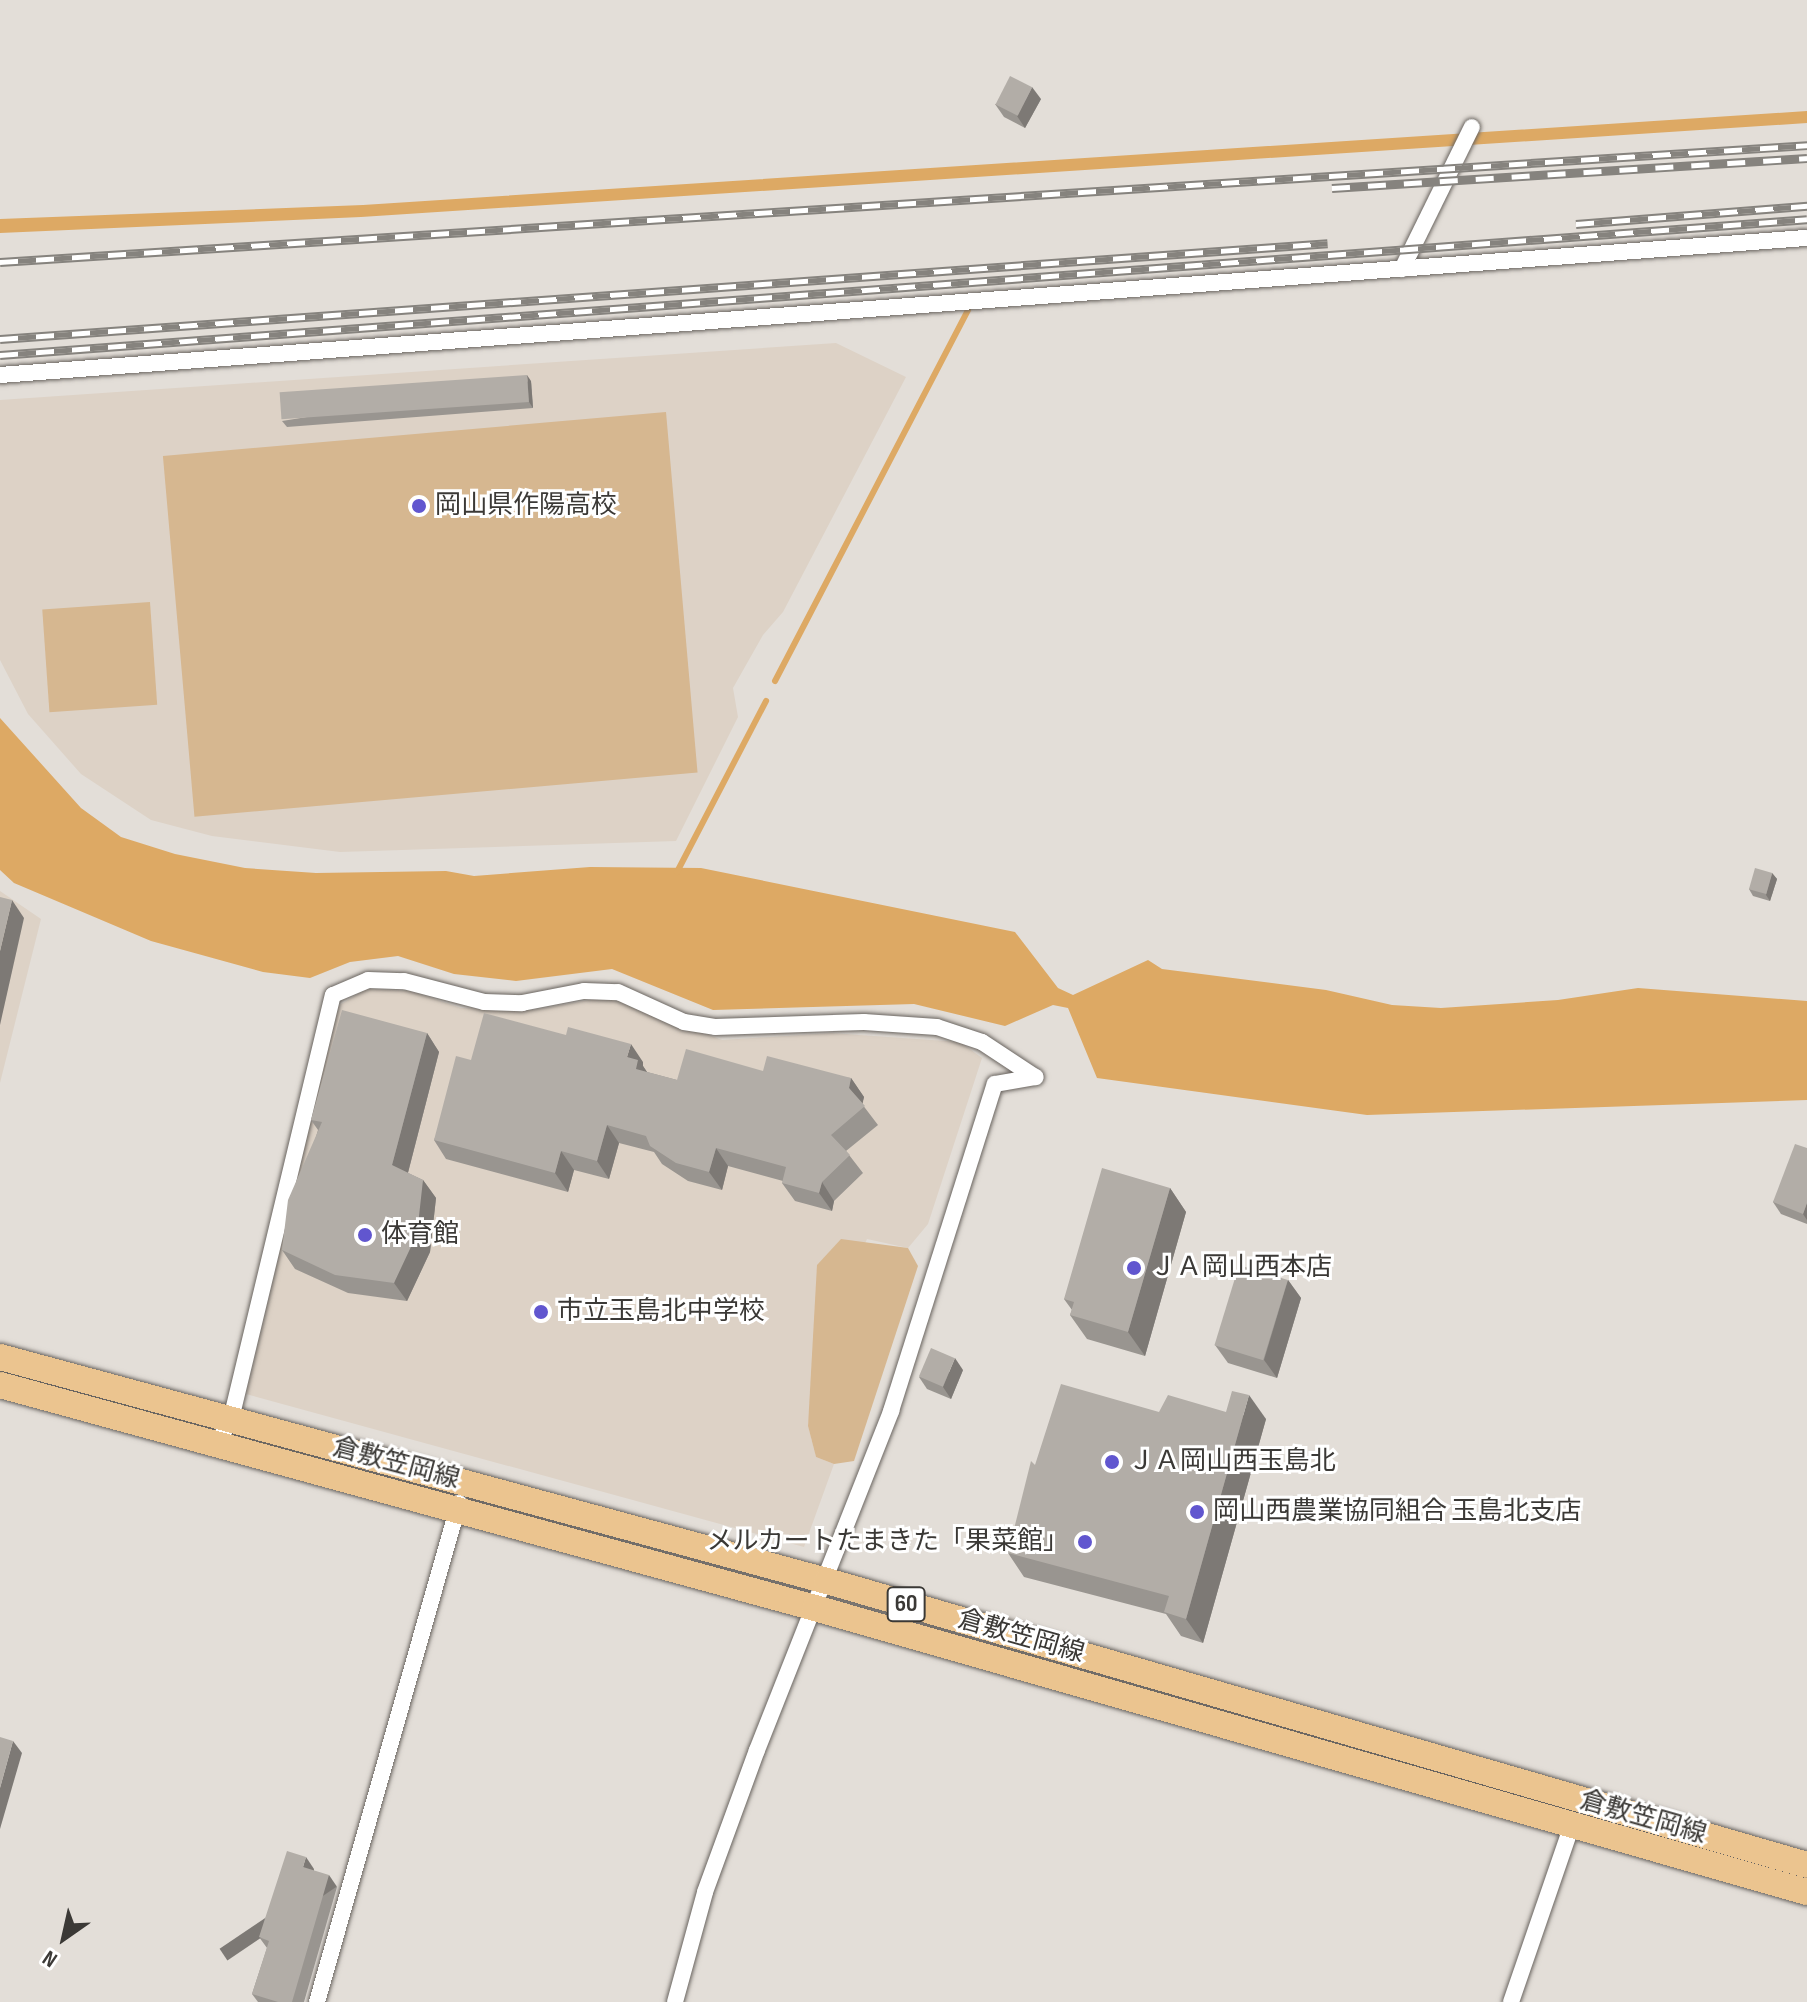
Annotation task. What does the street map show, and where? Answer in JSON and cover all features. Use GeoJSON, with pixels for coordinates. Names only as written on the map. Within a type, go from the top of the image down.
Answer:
{"type":"FeatureCollection","features":[{"type":"Feature","properties":{"kind":"main road","name":"倉敷笠岡線"},"geometry":{"type":"LineString","coordinates":[[4,1358],[827,1581],[1807,1865]]}},
{"type":"Feature","properties":{"kind":"main road","name":"倉敷笠岡線"},"geometry":{"type":"LineString","coordinates":[[0,1385],[815,1608],[1807,1892]]}},
{"type":"Feature","properties":{"kind":"street"},"geometry":{"type":"LineString","coordinates":[[1402,269],[1470,129]]}},
{"type":"Feature","properties":{"kind":"street"},"geometry":{"type":"LineString","coordinates":[[0,375],[1807,238]]}},
{"type":"Feature","properties":{"kind":"street"},"geometry":{"type":"LineString","coordinates":[[217,1444],[231,1419],[333,995],[368,980],[404,981],[484,1002],[522,1003],[584,991],[618,992],[684,1022],[715,1027],[769,1029],[864,1022],[937,1027],[982,1042],[1035,1077],[995,1084],[891,1411],[705,1892],[675,2002]]}},
{"type":"Feature","properties":{"kind":"street"},"geometry":{"type":"LineString","coordinates":[[0,1385],[4,1358]]}},
{"type":"Feature","properties":{"kind":"street"},"geometry":{"type":"LineString","coordinates":[[317,2002],[465,1483]]}},
{"type":"Feature","properties":{"kind":"street"},"geometry":{"type":"LineString","coordinates":[[1511,2002],[1572,1825]]}},
{"type":"Feature","properties":{"kind":"shaded area"},"geometry":{"type":"Polygon","coordinates":[[[1807,111],[1807,123],[361,217],[0,233],[0,219],[363,205],[1807,111]]]}},
{"type":"Feature","properties":{"kind":"shaded area","name":"岡山県作陽高校"},"geometry":{"type":"Polygon","coordinates":[[[836,343],[906,377],[783,612],[763,635],[733,688],[738,717],[676,841],[340,852],[212,836],[151,820],[81,774],[28,714],[0,660],[0,400],[836,343]]]}},
{"type":"Feature","properties":{"kind":"shaded area"},"geometry":{"type":"Polygon","coordinates":[[[666,412],[698,773],[194,817],[163,456],[666,412]]]}},
{"type":"Feature","properties":{"kind":"shaded area"},"geometry":{"type":"Polygon","coordinates":[[[150,602],[157,705],[49,712],[42,610],[150,602]]]}},
{"type":"Feature","properties":{"kind":"shaded area"},"geometry":{"type":"Polygon","coordinates":[[[0,718],[81,808],[121,837],[175,854],[245,868],[316,873],[446,871],[474,876],[590,867],[701,868],[1015,932],[1058,988],[1073,995],[1148,960],[1162,969],[1326,990],[1392,1005],[1441,1008],[1558,1000],[1638,988],[1807,1001],[1807,1100],[1367,1115],[1097,1078],[1068,1008],[1053,1005],[1005,1026],[914,1004],[713,1010],[612,969],[516,981],[454,974],[398,956],[350,962],[310,978],[263,972],[151,941],[14,883],[0,870],[0,718]]]}},
{"type":"Feature","properties":{"kind":"shaded area"},"geometry":{"type":"Polygon","coordinates":[[[0,891],[41,919],[0,1083],[0,891]]]}},
{"type":"Feature","properties":{"kind":"shaded area","name":"市立玉島北中学校"},"geometry":{"type":"Polygon","coordinates":[[[366,989],[411,991],[461,1008],[534,1010],[600,998],[624,1001],[722,1040],[831,1033],[960,1042],[982,1058],[928,1224],[908,1248],[867,1239],[815,1358],[808,1426],[816,1457],[834,1464],[804,1547],[246,1394],[338,1006],[366,989]]]}},
{"type":"Feature","properties":{"kind":"shaded area"},"geometry":{"type":"Polygon","coordinates":[[[841,1239],[908,1248],[918,1266],[854,1461],[834,1464],[816,1457],[808,1426],[817,1265],[841,1239]]]}},
{"type":"Feature","properties":{"kind":"building"},"geometry":{"type":"Polygon","coordinates":[[[1010,76],[1032,87],[1018,116],[995,105],[1010,76]]]}},
{"type":"Feature","properties":{"kind":"building"},"geometry":{"type":"Polygon","coordinates":[[[527,375],[529,402],[281,419],[280,392],[527,375]]]}},
{"type":"Feature","properties":{"kind":"building"},"geometry":{"type":"Polygon","coordinates":[[[1755,868],[1772,873],[1766,894],[1749,889],[1755,868]]]}},
{"type":"Feature","properties":{"kind":"building"},"geometry":{"type":"Polygon","coordinates":[[[0,897],[12,900],[0,951],[0,897]]]}},
{"type":"Feature","properties":{"kind":"building"},"geometry":{"type":"Polygon","coordinates":[[[342,1010],[427,1033],[392,1165],[423,1180],[417,1234],[394,1283],[335,1275],[282,1250],[288,1200],[322,1122],[311,1120],[342,1010]]]}},
{"type":"Feature","properties":{"kind":"building"},"geometry":{"type":"Polygon","coordinates":[[[484,1013],[566,1035],[568,1027],[631,1044],[627,1057],[638,1060],[636,1069],[677,1080],[686,1049],[763,1071],[767,1056],[851,1078],[849,1088],[865,1106],[831,1135],[850,1155],[822,1182],[819,1193],[782,1183],[786,1167],[716,1148],[709,1172],[676,1163],[650,1146],[646,1136],[607,1125],[597,1161],[561,1151],[555,1173],[434,1140],[456,1056],[471,1060],[484,1013]]]}},
{"type":"Feature","properties":{"kind":"building"},"geometry":{"type":"Polygon","coordinates":[[[1795,1144],[1807,1148],[1807,1203],[1803,1214],[1773,1202],[1795,1144]]]}},
{"type":"Feature","properties":{"kind":"building"},"geometry":{"type":"Polygon","coordinates":[[[1102,1168],[1170,1188],[1128,1332],[1070,1315],[1074,1302],[1064,1299],[1102,1168]]]}},
{"type":"Feature","properties":{"kind":"building"},"geometry":{"type":"Polygon","coordinates":[[[1239,1265],[1288,1280],[1263,1360],[1214,1345],[1239,1265]]]}},
{"type":"Feature","properties":{"kind":"building"},"geometry":{"type":"Polygon","coordinates":[[[931,1348],[955,1358],[943,1387],[919,1377],[931,1348]]]}},
{"type":"Feature","properties":{"kind":"building"},"geometry":{"type":"Polygon","coordinates":[[[1061,1384],[1159,1412],[1168,1395],[1226,1412],[1232,1391],[1249,1395],[1186,1619],[1164,1612],[1169,1596],[1008,1553],[1031,1461],[1035,1465],[1061,1384]]]}},
{"type":"Feature","properties":{"kind":"building"},"geometry":{"type":"Polygon","coordinates":[[[0,1737],[13,1741],[0,1788],[0,1737]]]}},
{"type":"Feature","properties":{"kind":"building"},"geometry":{"type":"Polygon","coordinates":[[[287,1851],[306,1857],[303,1867],[329,1875],[292,2002],[278,2002],[252,1994],[269,1941],[259,1937],[287,1851]]]}},
{"type":"Feature","properties":{"kind":"waterway"},"geometry":{"type":"LineString","coordinates":[[775,681],[968,310]]}},
{"type":"Feature","properties":{"kind":"waterway"},"geometry":{"type":"LineString","coordinates":[[677,872],[766,701]]}},
{"type":"Feature","properties":{"kind":"railway"},"geometry":{"type":"LineString","coordinates":[[0,262],[1807,145]]}},
{"type":"Feature","properties":{"kind":"railway"},"geometry":{"type":"LineString","coordinates":[[1332,188],[1807,158]]}},
{"type":"Feature","properties":{"kind":"railway"},"geometry":{"type":"LineString","coordinates":[[1576,224],[1807,206]]}},
{"type":"Feature","properties":{"kind":"railway"},"geometry":{"type":"LineString","coordinates":[[0,355],[1807,219]]}},
{"type":"Feature","properties":{"kind":"railway"},"geometry":{"type":"LineString","coordinates":[[0,339],[1328,243]]}},
{"type":"Feature","properties":{"kind":"place","name":"岡山県作陽高校"},"geometry":{"type":"Point","coordinates":[419,506]}},
{"type":"Feature","properties":{"kind":"place","name":"体育館"},"geometry":{"type":"Point","coordinates":[365,1235]}},
{"type":"Feature","properties":{"kind":"place","name":"ＪＡ岡山西本店"},"geometry":{"type":"Point","coordinates":[1134,1268]}},
{"type":"Feature","properties":{"kind":"place","name":"市立玉島北中学校"},"geometry":{"type":"Point","coordinates":[541,1312]}},
{"type":"Feature","properties":{"kind":"place","name":"ＪＡ岡山西玉島北"},"geometry":{"type":"Point","coordinates":[1112,1462]}},
{"type":"Feature","properties":{"kind":"place","name":"岡山西農業協同組合 玉島北支店"},"geometry":{"type":"Point","coordinates":[1197,1512]}},
{"type":"Feature","properties":{"kind":"place","name":"メルカートたまきた「果菜館」"},"geometry":{"type":"Point","coordinates":[1085,1542]}}]}
